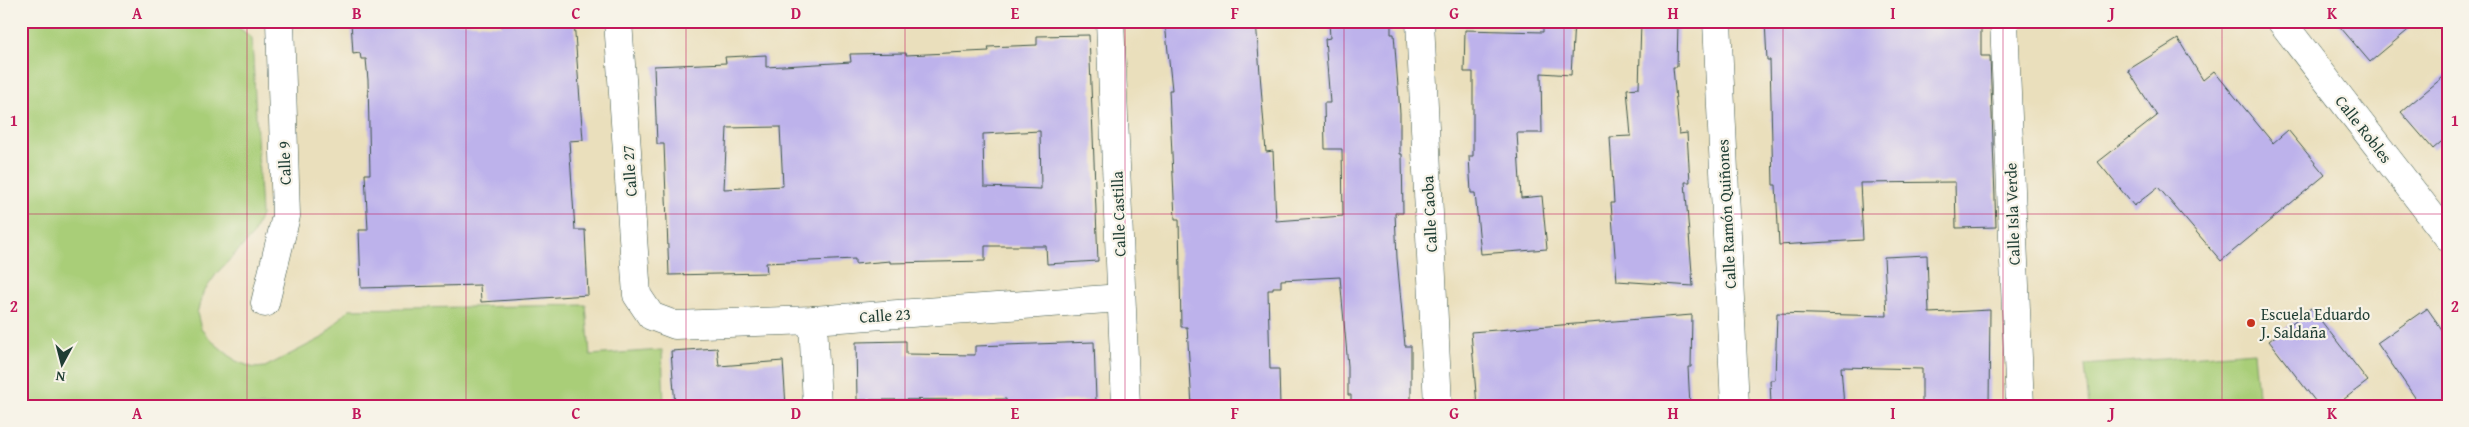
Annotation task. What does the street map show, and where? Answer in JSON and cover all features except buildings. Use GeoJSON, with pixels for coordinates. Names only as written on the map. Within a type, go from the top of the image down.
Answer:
{"type":"FeatureCollection","features":[{"type":"Feature","properties":{"kind":"street","name":"Calle 9"},"geometry":{"type":"LineString","coordinates":[[265,303],[286,216],[280,21]]}},
{"type":"Feature","properties":{"kind":"street","name":"Calle 27"},"geometry":{"type":"LineString","coordinates":[[618,21],[637,295],[651,316]]}},
{"type":"Feature","properties":{"kind":"street","name":"Calle Castilla"},"geometry":{"type":"LineString","coordinates":[[1110,21],[1126,406]]}},
{"type":"Feature","properties":{"kind":"street","name":"Calle Caoba"},"geometry":{"type":"LineString","coordinates":[[1420,21],[1438,406]]}},
{"type":"Feature","properties":{"kind":"street","name":"Calle Ramón Quiñones"},"geometry":{"type":"LineString","coordinates":[[1717,21],[1735,406]]}},
{"type":"Feature","properties":{"kind":"street","name":"Calle Isla Verde"},"geometry":{"type":"LineString","coordinates":[[2004,21],[2020,406]]}},
{"type":"Feature","properties":{"kind":"street","name":"Calle Robles"},"geometry":{"type":"LineString","coordinates":[[2281,21],[2448,237]]}},
{"type":"Feature","properties":{"kind":"street","name":"Calle 23"},"geometry":{"type":"LineString","coordinates":[[651,316],[675,325],[813,320],[1121,298]]}},
{"type":"Feature","properties":{"kind":"street"},"geometry":{"type":"LineString","coordinates":[[813,320],[817,406]]}},
{"type":"Feature","properties":{"kind":"green space"},"geometry":{"type":"Polygon","coordinates":[[[21,21],[134,21],[238,27],[252,38],[261,215],[253,235],[217,273],[203,293],[197,313],[201,329],[236,361],[254,368],[265,367],[322,338],[349,309],[586,305],[590,355],[662,350],[664,406],[21,406],[21,21]]]}},
{"type":"Feature","properties":{"kind":"green space"},"geometry":{"type":"Polygon","coordinates":[[[2254,352],[2259,406],[2089,406],[2085,365],[2254,352]]]}},
{"type":"Feature","properties":{"kind":"place","name":"Escuela Eduardo J. Saldaña"},"geometry":{"type":"Point","coordinates":[2251,323]}}]}
